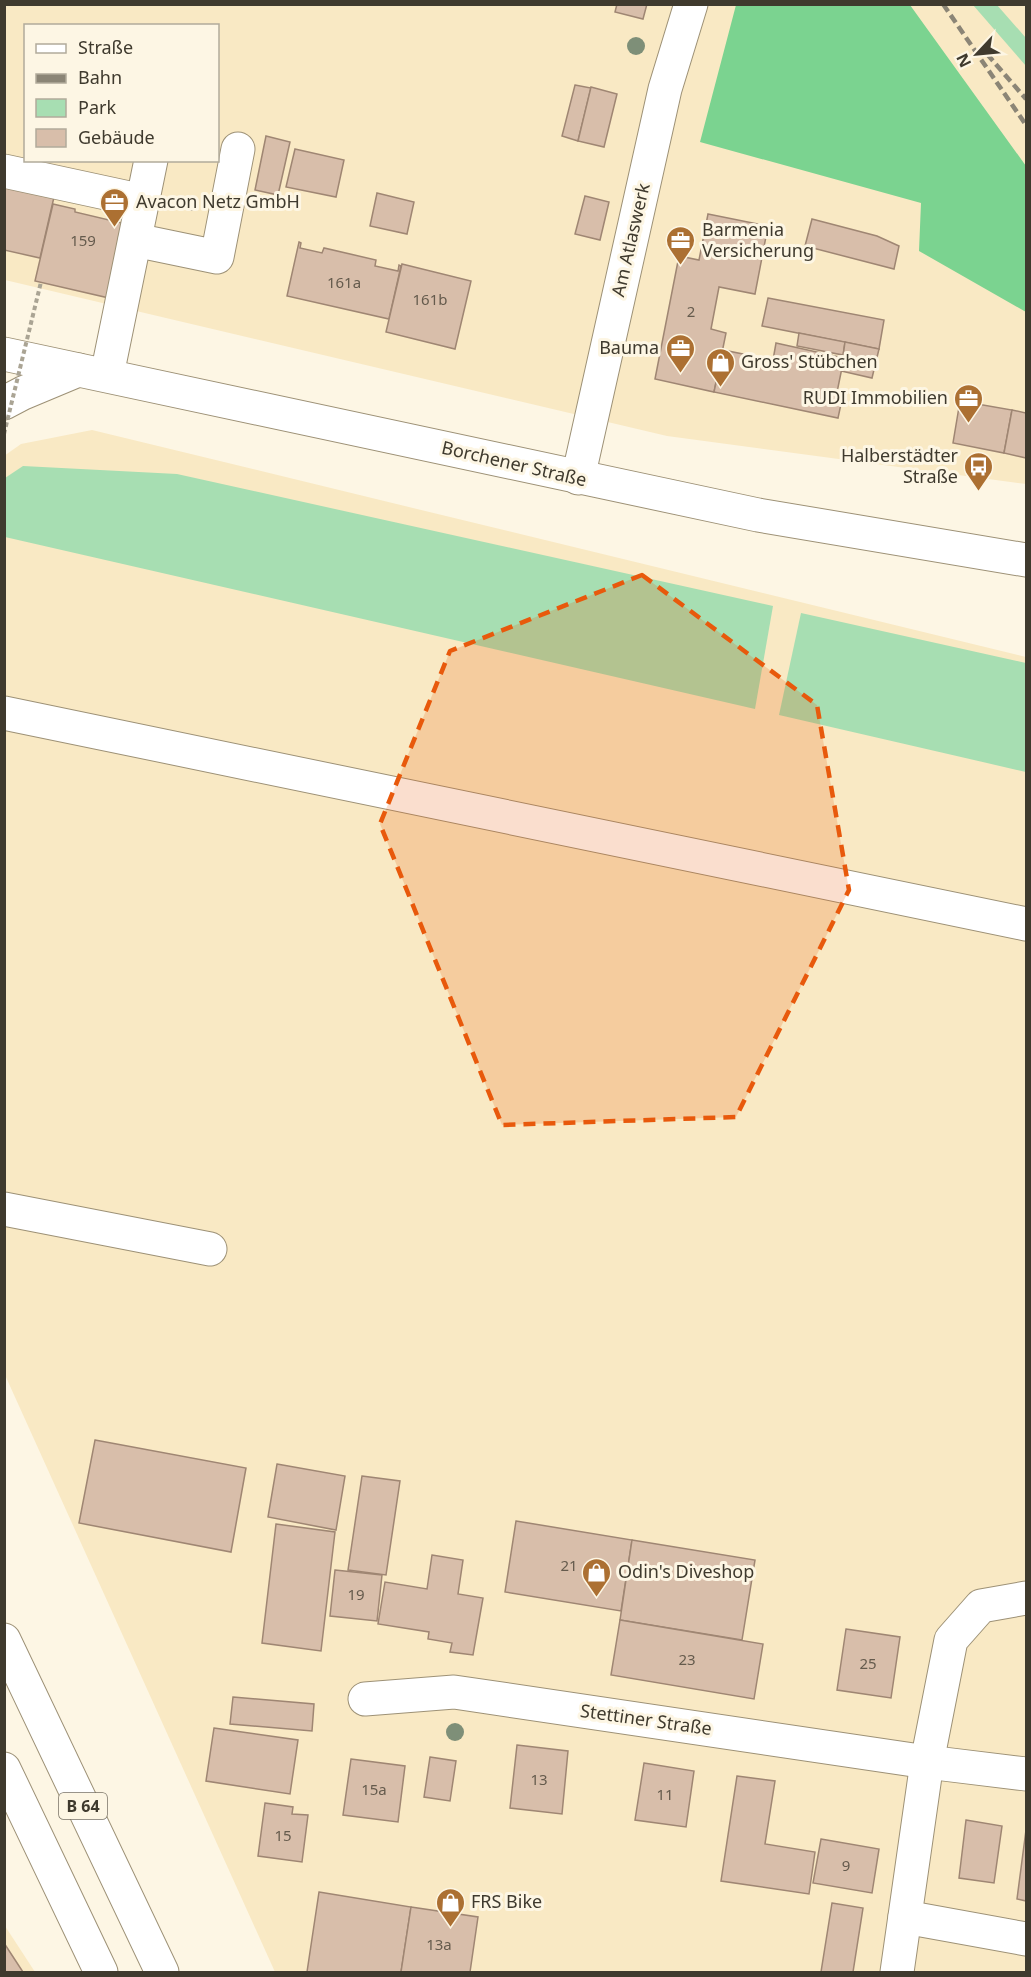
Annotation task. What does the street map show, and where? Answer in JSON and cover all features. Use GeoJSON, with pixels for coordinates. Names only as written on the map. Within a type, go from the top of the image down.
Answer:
{"type":"FeatureCollection","features":[{"type":"Feature","properties":{"kind":"main road","name":"Am Atlaswerk"},"geometry":{"type":"LineString","coordinates":[[578,478],[665,89],[691,4]]}},
{"type":"Feature","properties":{"kind":"main road"},"geometry":{"type":"LineString","coordinates":[[135,240],[217,256],[238,149]]}},
{"type":"Feature","properties":{"kind":"main road"},"geometry":{"type":"LineString","coordinates":[[4,403],[24,393],[92,373],[135,240],[151,162]]}},
{"type":"Feature","properties":{"kind":"main road"},"geometry":{"type":"LineString","coordinates":[[4,171],[143,201]]}},
{"type":"Feature","properties":{"kind":"main road","name":"Borchener Straße"},"geometry":{"type":"LineString","coordinates":[[4,354],[758,515],[1026,560]]}},
{"type":"Feature","properties":{"kind":"main road"},"geometry":{"type":"LineString","coordinates":[[4,713],[1026,924]]}},
{"type":"Feature","properties":{"kind":"main road"},"geometry":{"type":"LineString","coordinates":[[4,1209],[210,1249]]}},
{"type":"Feature","properties":{"kind":"main road"},"geometry":{"type":"LineString","coordinates":[[897,1972],[927,1762],[951,1640],[981,1606],[1026,1598]]}},
{"type":"Feature","properties":{"kind":"main road","name":"B 64"},"geometry":{"type":"LineString","coordinates":[[4,1640],[162,1972]]}},
{"type":"Feature","properties":{"kind":"main road","name":"Stettiner Straße"},"geometry":{"type":"LineString","coordinates":[[365,1699],[454,1692],[927,1762],[1026,1774]]}},
{"type":"Feature","properties":{"kind":"main road"},"geometry":{"type":"LineString","coordinates":[[4,1769],[100,1972]]}},
{"type":"Feature","properties":{"kind":"main road"},"geometry":{"type":"LineString","coordinates":[[905,1917],[1026,1939]]}},
{"type":"Feature","properties":{"kind":"path"},"geometry":{"type":"LineString","coordinates":[[4,434],[40,282]]}},
{"type":"Feature","properties":{"kind":"highlighted area"},"geometry":{"type":"Polygon","coordinates":[[[642,575],[817,705],[849,890],[736,1117],[502,1125],[380,824],[450,651],[642,575]]]}},
{"type":"Feature","properties":{"kind":"shaded area"},"geometry":{"type":"Polygon","coordinates":[[[5,5],[1026,5],[1026,484],[667,436],[5,280],[5,5]]]}},
{"type":"Feature","properties":{"kind":"shaded area"},"geometry":{"type":"Polygon","coordinates":[[[92,430],[1026,657],[1026,1972],[275,1972],[5,1375],[4,456],[21,444],[92,430]]]}},
{"type":"Feature","properties":{"kind":"shaded area"},"geometry":{"type":"Polygon","coordinates":[[[5,1926],[35,1972],[5,1972],[5,1926]]]}},
{"type":"Feature","properties":{"kind":"green space"},"geometry":{"type":"Polygon","coordinates":[[[736,5],[910,5],[1026,166],[1026,312],[919,251],[921,203],[700,142],[736,5]]]}},
{"type":"Feature","properties":{"kind":"green space"},"geometry":{"type":"Polygon","coordinates":[[[973,5],[997,5],[1026,38],[1026,66],[973,5]]]}},
{"type":"Feature","properties":{"kind":"green space"},"geometry":{"type":"Polygon","coordinates":[[[23,466],[177,474],[773,606],[755,709],[5,537],[5,478],[23,466]]]}},
{"type":"Feature","properties":{"kind":"green space"},"geometry":{"type":"Polygon","coordinates":[[[801,613],[1026,663],[1026,772],[779,715],[801,613]]]}},
{"type":"Feature","properties":{"kind":"building"},"geometry":{"type":"Polygon","coordinates":[[[617,4],[647,4],[643,19],[615,12],[617,4]]]}},
{"type":"Feature","properties":{"kind":"building"},"geometry":{"type":"Polygon","coordinates":[[[575,85],[591,88],[578,141],[562,136],[575,85]]]}},
{"type":"Feature","properties":{"kind":"building"},"geometry":{"type":"Polygon","coordinates":[[[591,87],[617,94],[604,147],[578,141],[591,87]]]}},
{"type":"Feature","properties":{"kind":"building"},"geometry":{"type":"Polygon","coordinates":[[[266,136],[290,142],[278,195],[255,190],[266,136]]]}},
{"type":"Feature","properties":{"kind":"building"},"geometry":{"type":"Polygon","coordinates":[[[295,149],[344,160],[336,197],[286,187],[295,149]]]}},
{"type":"Feature","properties":{"kind":"building"},"geometry":{"type":"Polygon","coordinates":[[[4,185],[54,197],[40,258],[4,250],[4,185]]]}},
{"type":"Feature","properties":{"kind":"building"},"geometry":{"type":"Polygon","coordinates":[[[377,193],[414,202],[407,234],[370,226],[377,193]]]}},
{"type":"Feature","properties":{"kind":"building"},"geometry":{"type":"Polygon","coordinates":[[[585,196],[609,202],[600,240],[575,234],[585,196]]]}},
{"type":"Feature","properties":{"kind":"building"},"geometry":{"type":"Polygon","coordinates":[[[53,204],[75,209],[75,212],[126,224],[109,298],[35,281],[53,204]]]}},
{"type":"Feature","properties":{"kind":"building"},"geometry":{"type":"Polygon","coordinates":[[[708,214],[768,226],[755,294],[719,287],[711,329],[726,333],[714,392],[655,379],[679,256],[699,260],[708,214]]]}},
{"type":"Feature","properties":{"kind":"building"},"geometry":{"type":"Polygon","coordinates":[[[812,219],[877,236],[899,246],[894,269],[805,246],[812,219]]]}},
{"type":"Feature","properties":{"kind":"building"},"geometry":{"type":"Polygon","coordinates":[[[299,242],[301,243],[300,248],[322,253],[324,248],[376,260],[375,266],[398,271],[399,265],[401,266],[389,319],[287,296],[299,242]]]}},
{"type":"Feature","properties":{"kind":"building"},"geometry":{"type":"Polygon","coordinates":[[[402,264],[471,281],[455,349],[386,332],[402,264]]]}},
{"type":"Feature","properties":{"kind":"building"},"geometry":{"type":"Polygon","coordinates":[[[768,298],[884,320],[879,349],[762,326],[768,298]]]}},
{"type":"Feature","properties":{"kind":"building"},"geometry":{"type":"Polygon","coordinates":[[[799,333],[845,342],[843,355],[797,346],[799,333]]]}},
{"type":"Feature","properties":{"kind":"building"},"geometry":{"type":"Polygon","coordinates":[[[845,342],[879,349],[872,378],[841,371],[845,342]]]}},
{"type":"Feature","properties":{"kind":"building"},"geometry":{"type":"Polygon","coordinates":[[[776,343],[844,358],[835,402],[841,404],[838,418],[714,392],[723,350],[773,360],[776,343]]]}},
{"type":"Feature","properties":{"kind":"building"},"geometry":{"type":"Polygon","coordinates":[[[960,401],[1012,410],[1004,453],[953,443],[960,401]]]}},
{"type":"Feature","properties":{"kind":"building"},"geometry":{"type":"Polygon","coordinates":[[[1012,410],[1026,413],[1026,458],[1004,453],[1012,410]]]}},
{"type":"Feature","properties":{"kind":"building"},"geometry":{"type":"Polygon","coordinates":[[[95,1440],[246,1468],[231,1552],[79,1523],[95,1440]]]}},
{"type":"Feature","properties":{"kind":"building"},"geometry":{"type":"Polygon","coordinates":[[[277,1464],[345,1476],[336,1530],[268,1517],[277,1464]]]}},
{"type":"Feature","properties":{"kind":"building"},"geometry":{"type":"Polygon","coordinates":[[[362,1476],[400,1481],[386,1575],[348,1570],[362,1476]]]}},
{"type":"Feature","properties":{"kind":"building"},"geometry":{"type":"Polygon","coordinates":[[[516,1521],[632,1540],[621,1611],[505,1592],[516,1521]]]}},
{"type":"Feature","properties":{"kind":"building"},"geometry":{"type":"Polygon","coordinates":[[[276,1524],[335,1532],[321,1651],[262,1643],[276,1524]]]}},
{"type":"Feature","properties":{"kind":"building"},"geometry":{"type":"Polygon","coordinates":[[[632,1540],[755,1560],[742,1640],[620,1620],[632,1540]]]}},
{"type":"Feature","properties":{"kind":"building"},"geometry":{"type":"Polygon","coordinates":[[[432,1555],[463,1560],[458,1594],[483,1598],[473,1655],[450,1652],[452,1643],[428,1639],[429,1632],[378,1624],[385,1582],[427,1589],[432,1555]]]}},
{"type":"Feature","properties":{"kind":"building"},"geometry":{"type":"Polygon","coordinates":[[[335,1570],[382,1575],[377,1621],[330,1616],[335,1570]]]}},
{"type":"Feature","properties":{"kind":"building"},"geometry":{"type":"Polygon","coordinates":[[[620,1620],[763,1644],[754,1699],[611,1675],[620,1620]]]}},
{"type":"Feature","properties":{"kind":"building"},"geometry":{"type":"Polygon","coordinates":[[[846,1629],[900,1637],[891,1698],[837,1690],[846,1629]]]}},
{"type":"Feature","properties":{"kind":"building"},"geometry":{"type":"Polygon","coordinates":[[[233,1697],[314,1704],[312,1731],[230,1724],[233,1697]]]}},
{"type":"Feature","properties":{"kind":"building"},"geometry":{"type":"Polygon","coordinates":[[[214,1728],[298,1740],[290,1794],[206,1781],[214,1728]]]}},
{"type":"Feature","properties":{"kind":"building"},"geometry":{"type":"Polygon","coordinates":[[[517,1745],[568,1751],[562,1814],[510,1808],[517,1745]]]}},
{"type":"Feature","properties":{"kind":"building"},"geometry":{"type":"Polygon","coordinates":[[[430,1757],[456,1761],[450,1801],[424,1797],[430,1757]]]}},
{"type":"Feature","properties":{"kind":"building"},"geometry":{"type":"Polygon","coordinates":[[[351,1759],[405,1766],[398,1822],[343,1815],[351,1759]]]}},
{"type":"Feature","properties":{"kind":"building"},"geometry":{"type":"Polygon","coordinates":[[[644,1763],[694,1771],[686,1827],[635,1820],[644,1763]]]}},
{"type":"Feature","properties":{"kind":"building"},"geometry":{"type":"Polygon","coordinates":[[[737,1776],[775,1781],[765,1844],[815,1852],[809,1894],[721,1881],[737,1776]]]}},
{"type":"Feature","properties":{"kind":"building"},"geometry":{"type":"Polygon","coordinates":[[[265,1803],[293,1807],[292,1814],[308,1815],[302,1862],[258,1856],[265,1803]]]}},
{"type":"Feature","properties":{"kind":"building"},"geometry":{"type":"Polygon","coordinates":[[[966,1820],[1002,1826],[994,1883],[959,1878],[966,1820]]]}},
{"type":"Feature","properties":{"kind":"building"},"geometry":{"type":"Polygon","coordinates":[[[1026,1830],[1026,1901],[1017,1899],[1026,1830]]]}},
{"type":"Feature","properties":{"kind":"building"},"geometry":{"type":"Polygon","coordinates":[[[821,1839],[879,1849],[872,1893],[813,1883],[821,1839]]]}},
{"type":"Feature","properties":{"kind":"building"},"geometry":{"type":"Polygon","coordinates":[[[319,1892],[411,1907],[401,1972],[307,1972],[319,1892]]]}},
{"type":"Feature","properties":{"kind":"building"},"geometry":{"type":"Polygon","coordinates":[[[832,1903],[863,1908],[853,1972],[821,1972],[832,1903]]]}},
{"type":"Feature","properties":{"kind":"building"},"geometry":{"type":"Polygon","coordinates":[[[411,1907],[478,1917],[470,1972],[401,1972],[411,1907]]]}},
{"type":"Feature","properties":{"kind":"building"},"geometry":{"type":"Polygon","coordinates":[[[4,1943],[23,1972],[4,1972],[4,1943]]]}},
{"type":"Feature","properties":{"kind":"railway"},"geometry":{"type":"LineString","coordinates":[[943,4],[1026,125]]}},
{"type":"Feature","properties":{"kind":"railway"},"geometry":{"type":"LineString","coordinates":[[987,54],[1026,99]]}},
{"type":"Feature","properties":{"kind":"place","name":"Avacon Netz GmbH"},"geometry":{"type":"Point","coordinates":[115,228]}},
{"type":"Feature","properties":{"kind":"place","name":"Barmenia Versicherung"},"geometry":{"type":"Point","coordinates":[681,266]}},
{"type":"Feature","properties":{"kind":"place","name":"Bauma"},"geometry":{"type":"Point","coordinates":[680,374]}},
{"type":"Feature","properties":{"kind":"place","name":"Gross' Stübchen"},"geometry":{"type":"Point","coordinates":[720,388]}},
{"type":"Feature","properties":{"kind":"place","name":"RUDI Immobilien"},"geometry":{"type":"Point","coordinates":[969,424]}},
{"type":"Feature","properties":{"kind":"place","name":"Halberstädter Straße"},"geometry":{"type":"Point","coordinates":[979,492]}},
{"type":"Feature","properties":{"kind":"place","name":"Odin's Diveshop"},"geometry":{"type":"Point","coordinates":[597,1598]}},
{"type":"Feature","properties":{"kind":"place","name":"FRS Bike"},"geometry":{"type":"Point","coordinates":[450,1928]}}]}
